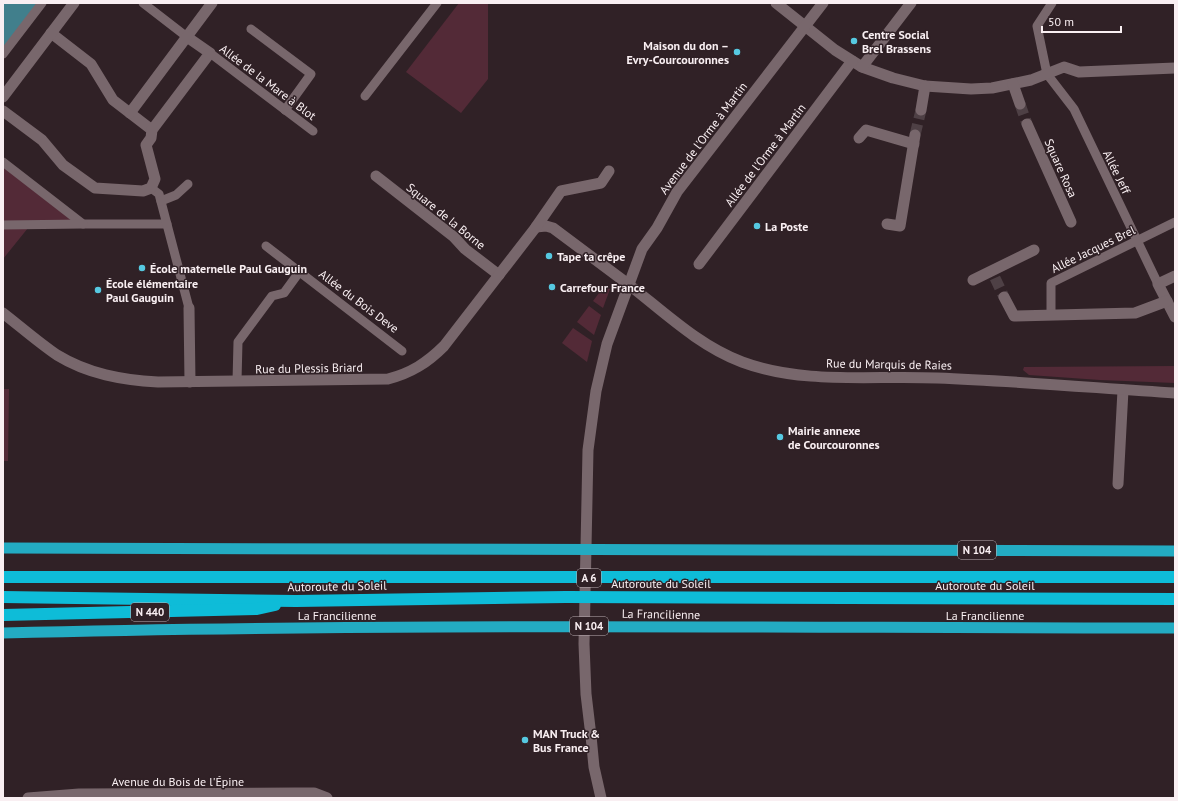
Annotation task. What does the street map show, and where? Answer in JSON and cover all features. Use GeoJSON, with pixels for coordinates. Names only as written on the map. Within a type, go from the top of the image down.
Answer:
{"type":"FeatureCollection","features":[{"type":"Feature","properties":{"kind":"highway","name":"N 104"},"geometry":{"type":"LineString","coordinates":[[3,548],[1175,550]]}},
{"type":"Feature","properties":{"kind":"highway","name":"Autoroute du Soleil"},"geometry":{"type":"LineString","coordinates":[[3,577],[1175,577]]}},
{"type":"Feature","properties":{"kind":"highway","name":"Autoroute du Soleil"},"geometry":{"type":"LineString","coordinates":[[3,597],[296,600],[566,597],[1175,599]]}},
{"type":"Feature","properties":{"kind":"highway","name":"N 440"},"geometry":{"type":"LineString","coordinates":[[3,615],[257,609],[296,600]]}},
{"type":"Feature","properties":{"kind":"highway","name":"La Francilienne"},"geometry":{"type":"LineString","coordinates":[[3,633],[289,628],[608,626],[1175,628]]}},
{"type":"Feature","properties":{"kind":"street"},"geometry":{"type":"LineString","coordinates":[[3,54],[42,3]]}},
{"type":"Feature","properties":{"kind":"street"},"geometry":{"type":"LineString","coordinates":[[3,96],[74,3]]}},
{"type":"Feature","properties":{"kind":"street"},"geometry":{"type":"LineString","coordinates":[[3,111],[42,140],[63,165],[95,188],[143,191],[151,188],[155,179],[146,145],[151,138],[152,130],[210,53],[143,3]]}},
{"type":"Feature","properties":{"kind":"street"},"geometry":{"type":"LineString","coordinates":[[130,113],[212,3]]}},
{"type":"Feature","properties":{"kind":"street"},"geometry":{"type":"LineString","coordinates":[[366,96],[436,3]]}},
{"type":"Feature","properties":{"kind":"street"},"geometry":{"type":"LineString","coordinates":[[776,3],[862,67],[893,78],[924,86],[971,89],[1013,84],[1047,74],[1064,67],[1079,72],[1175,68]]}},
{"type":"Feature","properties":{"kind":"street","name":"Avenue de l'Orme à Martin"},"geometry":{"type":"LineString","coordinates":[[601,798],[594,767],[586,694],[584,644],[588,450],[596,391],[607,344],[642,249],[658,228],[677,192],[823,3]]}},
{"type":"Feature","properties":{"kind":"street"},"geometry":{"type":"LineString","coordinates":[[862,67],[910,3]]}},
{"type":"Feature","properties":{"kind":"street"},"geometry":{"type":"LineString","coordinates":[[1047,74],[1037,26],[1052,3]]}},
{"type":"Feature","properties":{"kind":"street"},"geometry":{"type":"LineString","coordinates":[[251,29],[312,74],[286,110]]}},
{"type":"Feature","properties":{"kind":"street"},"geometry":{"type":"LineString","coordinates":[[51,33],[91,64],[113,100],[152,130]]}},
{"type":"Feature","properties":{"kind":"street","name":"Allée de la Mare à Blot"},"geometry":{"type":"LineString","coordinates":[[210,53],[313,130]]}},
{"type":"Feature","properties":{"kind":"street","name":"Allée de l'Orme à Martin"},"geometry":{"type":"LineString","coordinates":[[699,264],[852,61]]}},
{"type":"Feature","properties":{"kind":"street","name":"Allée Jeff"},"geometry":{"type":"LineString","coordinates":[[1047,74],[1074,109],[1158,284]]}},
{"type":"Feature","properties":{"kind":"street"},"geometry":{"type":"LineString","coordinates":[[1013,84],[1020,104]]}},
{"type":"Feature","properties":{"kind":"street"},"geometry":{"type":"LineString","coordinates":[[921,110],[924,86]]}},
{"type":"Feature","properties":{"kind":"street","name":"Square Rosa"},"geometry":{"type":"LineString","coordinates":[[1027,124],[1071,222]]}},
{"type":"Feature","properties":{"kind":"street"},"geometry":{"type":"LineString","coordinates":[[859,138],[866,130],[915,140],[900,226],[887,224]]}},
{"type":"Feature","properties":{"kind":"street"},"geometry":{"type":"LineString","coordinates":[[3,162],[83,224]]}},
{"type":"Feature","properties":{"kind":"street","name":"Rue du Plessis Briard"},"geometry":{"type":"LineString","coordinates":[[3,313],[57,354],[79,366],[98,374],[131,381],[190,382],[365,380],[388,379],[403,376],[426,363],[444,346],[536,227],[561,191],[600,183],[609,171]]}},
{"type":"Feature","properties":{"kind":"street","name":"Square de la Borne"},"geometry":{"type":"LineString","coordinates":[[376,176],[454,237],[465,249],[499,275]]}},
{"type":"Feature","properties":{"kind":"street"},"geometry":{"type":"LineString","coordinates":[[161,201],[176,196],[188,184]]}},
{"type":"Feature","properties":{"kind":"street"},"geometry":{"type":"LineString","coordinates":[[151,188],[159,194],[189,308],[190,382]]}},
{"type":"Feature","properties":{"kind":"street","name":"Allée Jacques Brel"},"geometry":{"type":"LineString","coordinates":[[1051,316],[1051,283],[1175,222]]}},
{"type":"Feature","properties":{"kind":"street"},"geometry":{"type":"LineString","coordinates":[[3,225],[168,224]]}},
{"type":"Feature","properties":{"kind":"street","name":"Rue du Marquis de Raies"},"geometry":{"type":"LineString","coordinates":[[536,227],[546,226],[553,228],[697,338],[719,352],[767,370],[795,374],[937,378],[1175,393]]}},
{"type":"Feature","properties":{"kind":"street","name":"Allée du Bois Deve"},"geometry":{"type":"LineString","coordinates":[[266,246],[402,351]]}},
{"type":"Feature","properties":{"kind":"street"},"geometry":{"type":"LineString","coordinates":[[973,280],[1034,250]]}},
{"type":"Feature","properties":{"kind":"street","name":"Allée du Bois Deve"},"geometry":{"type":"LineString","coordinates":[[237,381],[238,342],[272,296],[284,293],[300,271]]}},
{"type":"Feature","properties":{"kind":"street"},"geometry":{"type":"LineString","coordinates":[[1175,276],[1158,284],[1175,317]]}},
{"type":"Feature","properties":{"kind":"street"},"geometry":{"type":"LineString","coordinates":[[1004,297],[1014,316],[1135,313],[1167,301]]}},
{"type":"Feature","properties":{"kind":"street"},"geometry":{"type":"LineString","coordinates":[[1118,484],[1123,390]]}},
{"type":"Feature","properties":{"kind":"street","name":"Avenue du Bois de l'Épine"},"geometry":{"type":"LineString","coordinates":[[28,798],[79,794],[314,793],[327,798]]}},
{"type":"Feature","properties":{"kind":"shaded area"},"geometry":{"type":"Polygon","coordinates":[[[459,3],[488,3],[488,79],[461,113],[406,72],[459,3]]]}},
{"type":"Feature","properties":{"kind":"shaded area"},"geometry":{"type":"Polygon","coordinates":[[[3,167],[82,228],[28,228],[3,259],[3,167]]]}},
{"type":"Feature","properties":{"kind":"shaded area"},"geometry":{"type":"Polygon","coordinates":[[[605,285],[610,289],[603,308],[593,301],[605,285]]]}},
{"type":"Feature","properties":{"kind":"shaded area"},"geometry":{"type":"Polygon","coordinates":[[[589,306],[601,315],[594,335],[577,322],[589,306]]]}},
{"type":"Feature","properties":{"kind":"shaded area"},"geometry":{"type":"Polygon","coordinates":[[[573,328],[592,341],[587,362],[562,343],[573,328]]]}},
{"type":"Feature","properties":{"kind":"shaded area"},"geometry":{"type":"Polygon","coordinates":[[[1175,366],[1175,383],[1029,375],[1023,370],[1024,367],[1175,366]]]}},
{"type":"Feature","properties":{"kind":"shaded area"},"geometry":{"type":"Polygon","coordinates":[[[3,389],[9,389],[8,461],[3,461],[3,389]]]}},
{"type":"Feature","properties":{"kind":"water"},"geometry":{"type":"Polygon","coordinates":[[[3,3],[38,3],[3,49],[3,3]]]}},
{"type":"Feature","properties":{"kind":"tunnel"},"geometry":{"type":"LineString","coordinates":[[1020,104],[1027,124]]}},
{"type":"Feature","properties":{"kind":"tunnel"},"geometry":{"type":"LineString","coordinates":[[915,135],[921,110]]}},
{"type":"Feature","properties":{"kind":"tunnel"},"geometry":{"type":"LineString","coordinates":[[995,278],[1004,297]]}},
{"type":"Feature","properties":{"kind":"place","name":"Centre Social Brel Brassens"},"geometry":{"type":"Point","coordinates":[854,41]}},
{"type":"Feature","properties":{"kind":"place","name":"Maison du don – Evry-Courcouronnes"},"geometry":{"type":"Point","coordinates":[737,52]}},
{"type":"Feature","properties":{"kind":"place","name":"La Poste"},"geometry":{"type":"Point","coordinates":[757,226]}},
{"type":"Feature","properties":{"kind":"place","name":"Tape ta crêpe"},"geometry":{"type":"Point","coordinates":[549,256]}},
{"type":"Feature","properties":{"kind":"place","name":"École maternelle Paul Gauguin"},"geometry":{"type":"Point","coordinates":[142,268]}},
{"type":"Feature","properties":{"kind":"place","name":"Carrefour France"},"geometry":{"type":"Point","coordinates":[552,287]}},
{"type":"Feature","properties":{"kind":"place","name":"École élémentaire Paul Gauguin"},"geometry":{"type":"Point","coordinates":[98,290]}},
{"type":"Feature","properties":{"kind":"place","name":"Mairie annexe de Courcouronnes"},"geometry":{"type":"Point","coordinates":[780,437]}},
{"type":"Feature","properties":{"kind":"place","name":"MAN Truck & Bus France"},"geometry":{"type":"Point","coordinates":[525,740]}}]}
